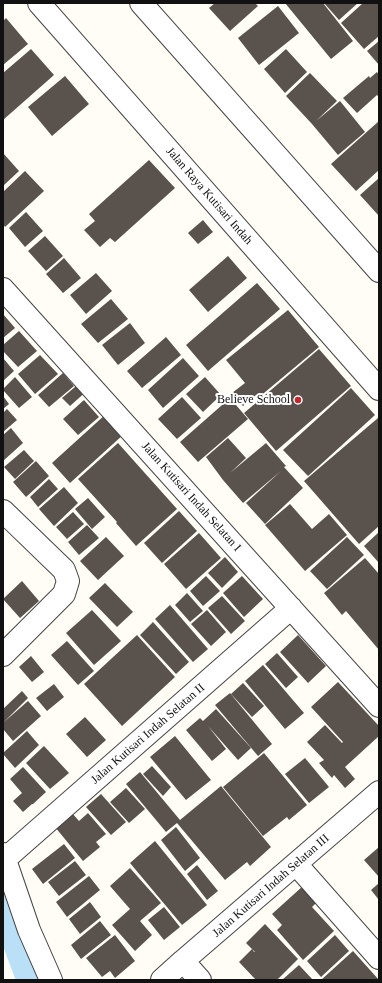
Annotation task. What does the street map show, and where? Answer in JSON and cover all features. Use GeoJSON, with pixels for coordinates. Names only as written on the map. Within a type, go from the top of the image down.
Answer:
{"type":"FeatureCollection","features":[{"type":"Feature","properties":{"kind":"street","name":"Jalan Raya Kutisari Indah"},"geometry":{"type":"LineString","coordinates":[[39,3],[379,389]]}},
{"type":"Feature","properties":{"kind":"street"},"geometry":{"type":"LineString","coordinates":[[141,3],[379,271]]}},
{"type":"Feature","properties":{"kind":"street","name":"Jalan Kutisari Indah Selatan I"},"geometry":{"type":"LineString","coordinates":[[3,289],[379,706]]}},
{"type":"Feature","properties":{"kind":"street"},"geometry":{"type":"LineString","coordinates":[[3,511],[64,570],[68,581],[64,594],[3,655]]}},
{"type":"Feature","properties":{"kind":"street","name":"Jalan Kutisari Indah Selatan II"},"geometry":{"type":"LineString","coordinates":[[4,857],[291,608]]}},
{"type":"Feature","properties":{"kind":"street","name":"Jalan Kutisari Indah Selatan III"},"geometry":{"type":"LineString","coordinates":[[162,980],[379,792]]}},
{"type":"Feature","properties":{"kind":"street"},"geometry":{"type":"LineString","coordinates":[[4,857],[29,930],[51,980]]}},
{"type":"Feature","properties":{"kind":"street"},"geometry":{"type":"LineString","coordinates":[[296,864],[379,958]]}},
{"type":"Feature","properties":{"kind":"street"},"geometry":{"type":"LineString","coordinates":[[183,961],[200,980]]}},
{"type":"Feature","properties":{"kind":"building"},"geometry":{"type":"Polygon","coordinates":[[[215,3],[255,3],[258,6],[230,31],[209,8],[215,3]]]}},
{"type":"Feature","properties":{"kind":"building"},"geometry":{"type":"Polygon","coordinates":[[[285,3],[323,3],[353,41],[331,59],[285,3]]]}},
{"type":"Feature","properties":{"kind":"building"},"geometry":{"type":"Polygon","coordinates":[[[324,3],[358,3],[339,20],[324,3]]]}},
{"type":"Feature","properties":{"kind":"building"},"geometry":{"type":"Polygon","coordinates":[[[363,3],[379,3],[379,36],[364,49],[341,23],[363,3]]]}},
{"type":"Feature","properties":{"kind":"building"},"geometry":{"type":"Polygon","coordinates":[[[278,6],[299,33],[259,65],[238,38],[278,6]]]}},
{"type":"Feature","properties":{"kind":"building"},"geometry":{"type":"Polygon","coordinates":[[[6,18],[28,44],[3,65],[3,21],[6,18]]]}},
{"type":"Feature","properties":{"kind":"building"},"geometry":{"type":"Polygon","coordinates":[[[379,41],[379,65],[367,51],[379,41]]]}},
{"type":"Feature","properties":{"kind":"building"},"geometry":{"type":"Polygon","coordinates":[[[31,49],[54,75],[3,120],[3,73],[31,49]]]}},
{"type":"Feature","properties":{"kind":"building"},"geometry":{"type":"Polygon","coordinates":[[[286,49],[307,72],[285,93],[264,69],[286,49]]]}},
{"type":"Feature","properties":{"kind":"building"},"geometry":{"type":"Polygon","coordinates":[[[377,72],[379,75],[379,97],[377,95],[357,113],[343,98],[369,76],[370,78],[377,72]]]}},
{"type":"Feature","properties":{"kind":"building"},"geometry":{"type":"Polygon","coordinates":[[[310,73],[337,101],[316,121],[340,101],[365,132],[338,155],[286,96],[310,73]]]}},
{"type":"Feature","properties":{"kind":"building"},"geometry":{"type":"Polygon","coordinates":[[[65,76],[89,104],[52,136],[28,107],[65,76]]]}},
{"type":"Feature","properties":{"kind":"building"},"geometry":{"type":"Polygon","coordinates":[[[379,121],[379,170],[356,191],[331,164],[379,121]]]}},
{"type":"Feature","properties":{"kind":"building"},"geometry":{"type":"Polygon","coordinates":[[[3,153],[19,171],[3,186],[3,153]]]}},
{"type":"Feature","properties":{"kind":"building"},"geometry":{"type":"Polygon","coordinates":[[[149,160],[175,188],[115,242],[110,238],[100,247],[84,230],[95,221],[89,214],[149,160]]]}},
{"type":"Feature","properties":{"kind":"building"},"geometry":{"type":"Polygon","coordinates":[[[25,171],[44,191],[5,227],[3,224],[3,192],[25,171]]]}},
{"type":"Feature","properties":{"kind":"building"},"geometry":{"type":"Polygon","coordinates":[[[379,178],[379,216],[360,195],[379,178]]]}},
{"type":"Feature","properties":{"kind":"building"},"geometry":{"type":"Polygon","coordinates":[[[26,212],[43,231],[25,247],[9,228],[26,212]]]}},
{"type":"Feature","properties":{"kind":"building"},"geometry":{"type":"Polygon","coordinates":[[[203,220],[213,232],[198,244],[188,233],[203,220]]]}},
{"type":"Feature","properties":{"kind":"building"},"geometry":{"type":"Polygon","coordinates":[[[45,236],[63,256],[46,271],[28,251],[45,236]]]}},
{"type":"Feature","properties":{"kind":"building"},"geometry":{"type":"Polygon","coordinates":[[[228,256],[247,278],[208,312],[189,290],[228,256]]]}},
{"type":"Feature","properties":{"kind":"building"},"geometry":{"type":"Polygon","coordinates":[[[64,258],[81,278],[63,293],[46,274],[64,258]]]}},
{"type":"Feature","properties":{"kind":"building"},"geometry":{"type":"Polygon","coordinates":[[[96,273],[112,291],[86,314],[70,295],[96,273]]]}},
{"type":"Feature","properties":{"kind":"building"},"geometry":{"type":"Polygon","coordinates":[[[257,283],[280,309],[208,371],[186,345],[257,283]]]}},
{"type":"Feature","properties":{"kind":"building"},"geometry":{"type":"Polygon","coordinates":[[[111,299],[128,319],[98,343],[81,324],[111,299]]]}},
{"type":"Feature","properties":{"kind":"building"},"geometry":{"type":"Polygon","coordinates":[[[288,310],[319,347],[258,398],[256,395],[243,406],[232,393],[245,383],[226,360],[288,310]]]}},
{"type":"Feature","properties":{"kind":"building"},"geometry":{"type":"Polygon","coordinates":[[[3,314],[15,328],[3,338],[3,314]]]}},
{"type":"Feature","properties":{"kind":"building"},"geometry":{"type":"Polygon","coordinates":[[[130,323],[145,343],[118,365],[102,345],[130,323]]]}},
{"type":"Feature","properties":{"kind":"building"},"geometry":{"type":"Polygon","coordinates":[[[19,331],[37,351],[18,367],[3,351],[3,345],[19,331]]]}},
{"type":"Feature","properties":{"kind":"building"},"geometry":{"type":"Polygon","coordinates":[[[166,337],[181,355],[142,388],[127,371],[166,337]]]}},
{"type":"Feature","properties":{"kind":"building","name":"Believe School"},"geometry":{"type":"Polygon","coordinates":[[[319,349],[351,386],[276,451],[244,413],[319,349]]]}},
{"type":"Feature","properties":{"kind":"building"},"geometry":{"type":"Polygon","coordinates":[[[40,355],[58,374],[35,394],[18,374],[40,355]]]}},
{"type":"Feature","properties":{"kind":"building"},"geometry":{"type":"Polygon","coordinates":[[[3,358],[14,371],[3,381],[3,358]]]}},
{"type":"Feature","properties":{"kind":"building"},"geometry":{"type":"Polygon","coordinates":[[[183,358],[199,376],[163,408],[148,390],[183,358]]]}},
{"type":"Feature","properties":{"kind":"building"},"geometry":{"type":"Polygon","coordinates":[[[63,373],[74,386],[49,407],[38,395],[63,373]]]}},
{"type":"Feature","properties":{"kind":"building"},"geometry":{"type":"Polygon","coordinates":[[[15,377],[32,397],[19,408],[3,390],[15,377]]]}},
{"type":"Feature","properties":{"kind":"building"},"geometry":{"type":"Polygon","coordinates":[[[205,377],[221,395],[203,412],[186,394],[205,377]]]}},
{"type":"Feature","properties":{"kind":"building"},"geometry":{"type":"Polygon","coordinates":[[[82,381],[89,389],[70,406],[62,398],[82,381]]]}},
{"type":"Feature","properties":{"kind":"building"},"geometry":{"type":"Polygon","coordinates":[[[351,388],[375,415],[308,476],[283,450],[351,388]]]}},
{"type":"Feature","properties":{"kind":"building"},"geometry":{"type":"Polygon","coordinates":[[[3,396],[9,404],[3,409],[3,396]]]}},
{"type":"Feature","properties":{"kind":"building"},"geometry":{"type":"Polygon","coordinates":[[[182,397],[201,418],[177,439],[158,419],[182,397]]]}},
{"type":"Feature","properties":{"kind":"building"},"geometry":{"type":"Polygon","coordinates":[[[230,398],[248,419],[198,462],[180,442],[230,398]]]}},
{"type":"Feature","properties":{"kind":"building"},"geometry":{"type":"Polygon","coordinates":[[[84,400],[99,417],[78,435],[63,419],[84,400]]]}},
{"type":"Feature","properties":{"kind":"building"},"geometry":{"type":"Polygon","coordinates":[[[7,409],[17,420],[3,432],[3,413],[7,409]]]}},
{"type":"Feature","properties":{"kind":"building"},"geometry":{"type":"Polygon","coordinates":[[[106,414],[124,434],[70,483],[52,463],[106,414]]]}},
{"type":"Feature","properties":{"kind":"building"},"geometry":{"type":"Polygon","coordinates":[[[378,418],[379,526],[359,544],[304,481],[378,418]]]}},
{"type":"Feature","properties":{"kind":"building"},"geometry":{"type":"Polygon","coordinates":[[[11,428],[23,443],[3,461],[3,435],[11,428]]]}},
{"type":"Feature","properties":{"kind":"building"},"geometry":{"type":"Polygon","coordinates":[[[228,438],[246,458],[230,473],[266,443],[286,466],[284,467],[303,488],[265,524],[246,503],[281,471],[243,503],[206,457],[228,438]]]}},
{"type":"Feature","properties":{"kind":"building"},"geometry":{"type":"Polygon","coordinates":[[[118,443],[177,509],[136,546],[116,523],[117,522],[78,479],[118,443]]]}},
{"type":"Feature","properties":{"kind":"building"},"geometry":{"type":"Polygon","coordinates":[[[24,450],[34,461],[15,479],[4,467],[24,450]]]}},
{"type":"Feature","properties":{"kind":"building"},"geometry":{"type":"Polygon","coordinates":[[[36,461],[49,476],[26,497],[13,482],[36,461]]]}},
{"type":"Feature","properties":{"kind":"building"},"geometry":{"type":"Polygon","coordinates":[[[49,479],[58,489],[38,507],[30,497],[49,479]]]}},
{"type":"Feature","properties":{"kind":"building"},"geometry":{"type":"Polygon","coordinates":[[[64,487],[78,503],[54,526],[39,509],[64,487]]]}},
{"type":"Feature","properties":{"kind":"building"},"geometry":{"type":"Polygon","coordinates":[[[88,498],[105,517],[92,529],[75,509],[88,498]]]}},
{"type":"Feature","properties":{"kind":"building"},"geometry":{"type":"Polygon","coordinates":[[[290,504],[312,529],[329,514],[347,535],[305,571],[265,525],[290,504]]]}},
{"type":"Feature","properties":{"kind":"building"},"geometry":{"type":"Polygon","coordinates":[[[179,511],[197,531],[162,563],[144,543],[179,511]]]}},
{"type":"Feature","properties":{"kind":"building"},"geometry":{"type":"Polygon","coordinates":[[[73,512],[84,524],[67,539],[56,527],[73,512]]]}},
{"type":"Feature","properties":{"kind":"building"},"geometry":{"type":"Polygon","coordinates":[[[87,525],[99,538],[79,555],[68,542],[87,525]]]}},
{"type":"Feature","properties":{"kind":"building"},"geometry":{"type":"Polygon","coordinates":[[[379,532],[379,563],[364,546],[379,532]]]}},
{"type":"Feature","properties":{"kind":"building"},"geometry":{"type":"Polygon","coordinates":[[[199,533],[221,558],[186,589],[164,564],[199,533]]]}},
{"type":"Feature","properties":{"kind":"building"},"geometry":{"type":"Polygon","coordinates":[[[106,537],[124,556],[98,580],[80,561],[106,537]]]}},
{"type":"Feature","properties":{"kind":"building"},"geometry":{"type":"Polygon","coordinates":[[[347,537],[364,555],[327,589],[310,571],[347,537]]]}},
{"type":"Feature","properties":{"kind":"building"},"geometry":{"type":"Polygon","coordinates":[[[225,557],[238,572],[222,588],[208,573],[225,557]]]}},
{"type":"Feature","properties":{"kind":"building"},"geometry":{"type":"Polygon","coordinates":[[[365,558],[379,574],[379,650],[346,611],[342,615],[324,593],[365,558]]]}},
{"type":"Feature","properties":{"kind":"building"},"geometry":{"type":"Polygon","coordinates":[[[206,576],[220,591],[203,606],[190,591],[206,576]]]}},
{"type":"Feature","properties":{"kind":"building"},"geometry":{"type":"Polygon","coordinates":[[[242,576],[263,599],[244,617],[223,593],[242,576]]]}},
{"type":"Feature","properties":{"kind":"building"},"geometry":{"type":"Polygon","coordinates":[[[22,581],[39,601],[20,618],[3,599],[22,581]]]}},
{"type":"Feature","properties":{"kind":"building"},"geometry":{"type":"Polygon","coordinates":[[[105,583],[133,612],[117,627],[89,598],[105,583]]]}},
{"type":"Feature","properties":{"kind":"building"},"geometry":{"type":"Polygon","coordinates":[[[187,593],[203,611],[190,622],[175,605],[187,593]]]}},
{"type":"Feature","properties":{"kind":"building"},"geometry":{"type":"Polygon","coordinates":[[[222,596],[245,621],[231,634],[208,608],[222,596]]]}},
{"type":"Feature","properties":{"kind":"building"},"geometry":{"type":"Polygon","coordinates":[[[170,605],[208,649],[193,662],[155,619],[170,605]]]}},
{"type":"Feature","properties":{"kind":"building"},"geometry":{"type":"Polygon","coordinates":[[[92,610],[121,641],[94,665],[66,633],[92,610]]]}},
{"type":"Feature","properties":{"kind":"building"},"geometry":{"type":"Polygon","coordinates":[[[207,610],[226,632],[211,646],[191,624],[207,610]]]}},
{"type":"Feature","properties":{"kind":"building"},"geometry":{"type":"Polygon","coordinates":[[[153,622],[189,662],[176,674],[140,635],[153,622]]]}},
{"type":"Feature","properties":{"kind":"building"},"geometry":{"type":"Polygon","coordinates":[[[137,635],[175,677],[122,726],[84,684],[137,635]]]}},
{"type":"Feature","properties":{"kind":"building"},"geometry":{"type":"Polygon","coordinates":[[[298,635],[326,666],[308,683],[280,652],[298,635]]]}},
{"type":"Feature","properties":{"kind":"building"},"geometry":{"type":"Polygon","coordinates":[[[67,641],[94,671],[78,685],[51,655],[67,641]]]}},
{"type":"Feature","properties":{"kind":"building"},"geometry":{"type":"Polygon","coordinates":[[[277,653],[298,677],[286,688],[265,664],[277,653]]]}},
{"type":"Feature","properties":{"kind":"building"},"geometry":{"type":"Polygon","coordinates":[[[31,656],[44,672],[32,682],[19,667],[31,656]]]}},
{"type":"Feature","properties":{"kind":"building"},"geometry":{"type":"Polygon","coordinates":[[[263,665],[304,713],[285,729],[245,681],[263,665]]]}},
{"type":"Feature","properties":{"kind":"building"},"geometry":{"type":"Polygon","coordinates":[[[338,682],[379,726],[379,736],[345,767],[355,779],[345,788],[334,775],[332,778],[319,763],[324,760],[307,742],[325,725],[342,743],[343,742],[311,707],[338,682]]]}},
{"type":"Feature","properties":{"kind":"building"},"geometry":{"type":"Polygon","coordinates":[[[243,683],[264,706],[252,717],[231,694],[243,683]]]}},
{"type":"Feature","properties":{"kind":"building"},"geometry":{"type":"Polygon","coordinates":[[[54,684],[64,697],[47,711],[36,698],[54,684]]]}},
{"type":"Feature","properties":{"kind":"building"},"geometry":{"type":"Polygon","coordinates":[[[22,691],[28,698],[4,722],[28,701],[41,716],[13,741],[3,729],[3,709],[22,691]]]}},
{"type":"Feature","properties":{"kind":"building"},"geometry":{"type":"Polygon","coordinates":[[[230,693],[272,744],[258,756],[215,705],[230,693]]]}},
{"type":"Feature","properties":{"kind":"building"},"geometry":{"type":"Polygon","coordinates":[[[216,709],[251,748],[238,760],[208,726],[226,749],[212,761],[186,730],[200,718],[203,721],[216,709]]]}},
{"type":"Feature","properties":{"kind":"building"},"geometry":{"type":"Polygon","coordinates":[[[85,717],[106,740],[87,757],[66,734],[85,717]]]}},
{"type":"Feature","properties":{"kind":"building"},"geometry":{"type":"Polygon","coordinates":[[[27,731],[39,745],[15,768],[3,753],[27,731]]]}},
{"type":"Feature","properties":{"kind":"building"},"geometry":{"type":"Polygon","coordinates":[[[175,736],[211,780],[186,800],[150,757],[175,736]]]}},
{"type":"Feature","properties":{"kind":"building"},"geometry":{"type":"Polygon","coordinates":[[[44,746],[69,773],[50,789],[26,763],[44,746]]]}},
{"type":"Feature","properties":{"kind":"building"},"geometry":{"type":"Polygon","coordinates":[[[264,753],[307,805],[289,820],[287,817],[263,836],[223,787],[264,753]]]}},
{"type":"Feature","properties":{"kind":"building"},"geometry":{"type":"Polygon","coordinates":[[[305,758],[329,787],[309,803],[285,774],[305,758]]]}},
{"type":"Feature","properties":{"kind":"building"},"geometry":{"type":"Polygon","coordinates":[[[152,766],[171,787],[163,796],[143,774],[152,766]]]}},
{"type":"Feature","properties":{"kind":"building"},"geometry":{"type":"Polygon","coordinates":[[[23,767],[46,792],[23,812],[13,801],[22,793],[10,779],[23,767]]]}},
{"type":"Feature","properties":{"kind":"building"},"geometry":{"type":"Polygon","coordinates":[[[140,772],[180,820],[221,786],[271,847],[250,866],[247,862],[225,880],[177,823],[166,832],[126,784],[140,772]]]}},
{"type":"Feature","properties":{"kind":"building"},"geometry":{"type":"Polygon","coordinates":[[[126,788],[145,809],[129,823],[110,802],[126,788]]]}},
{"type":"Feature","properties":{"kind":"building"},"geometry":{"type":"Polygon","coordinates":[[[101,794],[126,822],[111,835],[86,807],[101,794]]]}},
{"type":"Feature","properties":{"kind":"building"},"geometry":{"type":"Polygon","coordinates":[[[72,813],[79,821],[88,813],[106,834],[96,842],[100,847],[83,861],[55,827],[72,813]]]}},
{"type":"Feature","properties":{"kind":"building"},"geometry":{"type":"Polygon","coordinates":[[[176,827],[200,858],[185,871],[161,840],[176,827]]]}},
{"type":"Feature","properties":{"kind":"building"},"geometry":{"type":"Polygon","coordinates":[[[155,841],[207,905],[182,925],[130,863],[155,841]]]}},
{"type":"Feature","properties":{"kind":"building"},"geometry":{"type":"Polygon","coordinates":[[[64,844],[75,858],[43,884],[32,869],[64,844]]]}},
{"type":"Feature","properties":{"kind":"building"},"geometry":{"type":"Polygon","coordinates":[[[379,847],[379,877],[364,860],[379,847]]]}},
{"type":"Feature","properties":{"kind":"building"},"geometry":{"type":"Polygon","coordinates":[[[75,861],[86,875],[59,896],[48,882],[75,861]]]}},
{"type":"Feature","properties":{"kind":"building"},"geometry":{"type":"Polygon","coordinates":[[[197,865],[218,891],[207,900],[187,874],[197,865]]]}},
{"type":"Feature","properties":{"kind":"building"},"geometry":{"type":"Polygon","coordinates":[[[130,868],[161,903],[140,921],[152,935],[135,951],[112,925],[130,909],[110,886],[130,868]]]}},
{"type":"Feature","properties":{"kind":"building"},"geometry":{"type":"Polygon","coordinates":[[[89,876],[100,890],[67,917],[56,902],[89,876]]]}},
{"type":"Feature","properties":{"kind":"building"},"geometry":{"type":"Polygon","coordinates":[[[379,883],[379,900],[371,890],[379,883]]]}},
{"type":"Feature","properties":{"kind":"building"},"geometry":{"type":"Polygon","coordinates":[[[303,886],[317,902],[312,907],[334,931],[303,960],[277,930],[282,925],[272,914],[303,886]]]}},
{"type":"Feature","properties":{"kind":"building"},"geometry":{"type":"Polygon","coordinates":[[[90,902],[101,917],[80,934],[69,919],[90,902]]]}},
{"type":"Feature","properties":{"kind":"building"},"geometry":{"type":"Polygon","coordinates":[[[164,907],[180,927],[164,940],[148,920],[164,907]]]}},
{"type":"Feature","properties":{"kind":"building"},"geometry":{"type":"Polygon","coordinates":[[[100,921],[111,935],[81,959],[71,945],[100,921]]]}},
{"type":"Feature","properties":{"kind":"building"},"geometry":{"type":"Polygon","coordinates":[[[265,924],[298,959],[277,980],[256,980],[239,962],[252,949],[246,943],[265,924]]]}},
{"type":"Feature","properties":{"kind":"building"},"geometry":{"type":"Polygon","coordinates":[[[115,935],[135,961],[115,978],[110,971],[102,977],[86,958],[115,935]]]}},
{"type":"Feature","properties":{"kind":"building"},"geometry":{"type":"Polygon","coordinates":[[[335,935],[349,951],[321,977],[307,961],[335,935]]]}},
{"type":"Feature","properties":{"kind":"building"},"geometry":{"type":"Polygon","coordinates":[[[353,951],[379,980],[321,980],[353,951]]]}},
{"type":"Feature","properties":{"kind":"building"},"geometry":{"type":"Polygon","coordinates":[[[299,965],[313,980],[282,980],[299,965]]]}},
{"type":"Feature","properties":{"kind":"waterway"},"geometry":{"type":"LineString","coordinates":[[3,889],[37,980]]}},
{"type":"Feature","properties":{"kind":"place","name":"Believe School"},"geometry":{"type":"Point","coordinates":[298,400]}}]}
